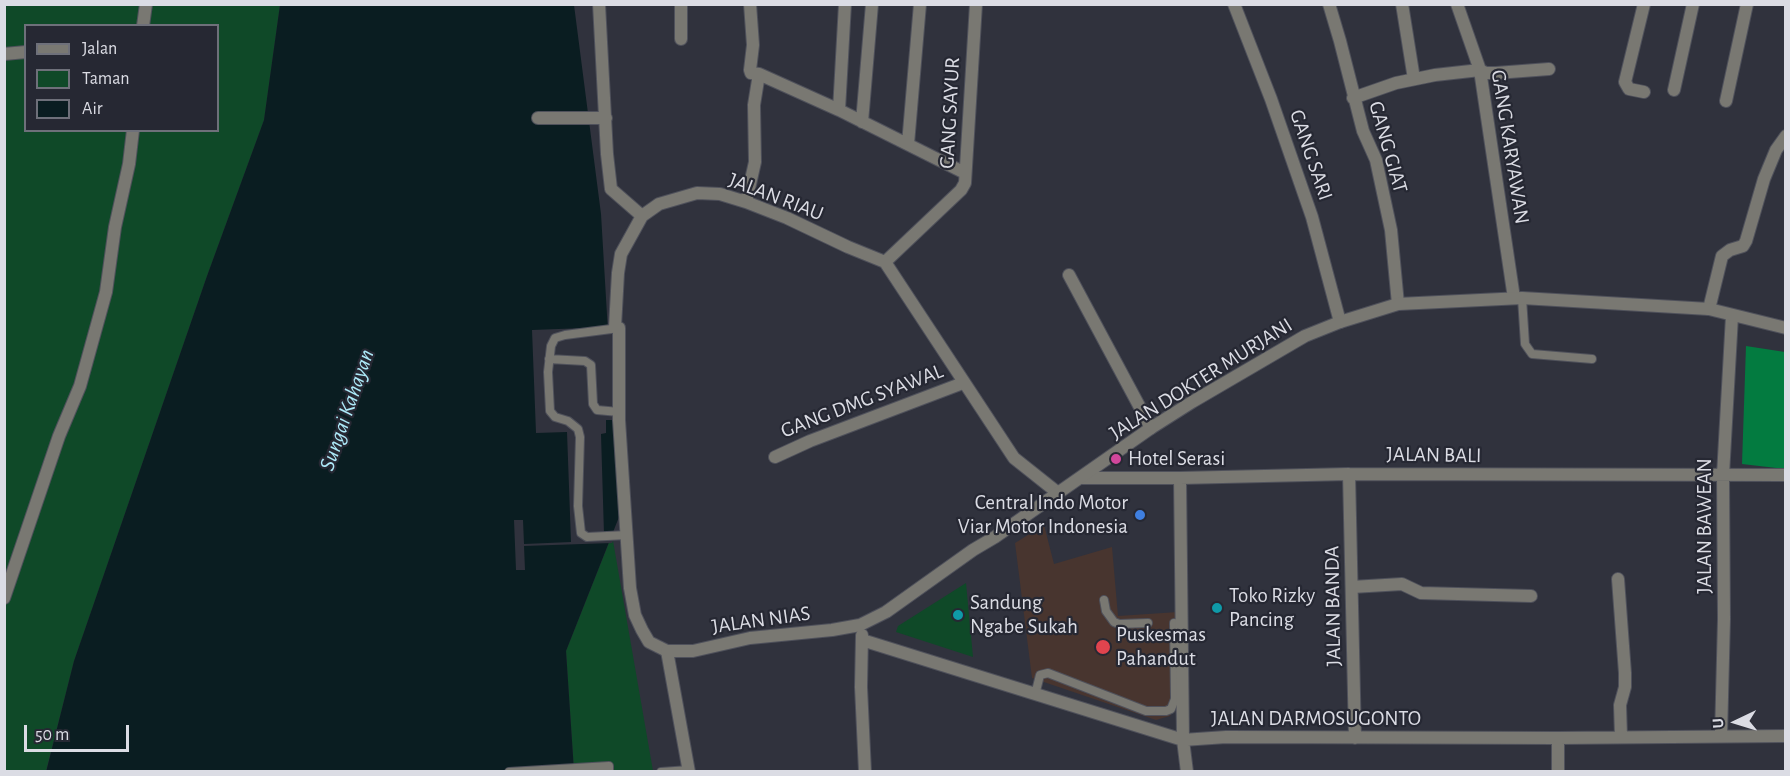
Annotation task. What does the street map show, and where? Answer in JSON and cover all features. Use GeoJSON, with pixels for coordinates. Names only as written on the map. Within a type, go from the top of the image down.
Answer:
{"type":"FeatureCollection","features":[{"type":"Feature","properties":{"kind":"street"},"geometry":{"type":"LineString","coordinates":[[143,24],[146,4]]}},
{"type":"Feature","properties":{"kind":"street"},"geometry":{"type":"LineString","coordinates":[[599,4],[611,189],[642,216],[621,254],[615,327],[619,328],[619,412],[630,588],[635,615],[649,642],[667,651],[689,771]]}},
{"type":"Feature","properties":{"kind":"street"},"geometry":{"type":"LineString","coordinates":[[681,4],[681,39]]}},
{"type":"Feature","properties":{"kind":"street"},"geometry":{"type":"LineString","coordinates":[[750,4],[753,45],[751,72],[839,110],[965,173]]}},
{"type":"Feature","properties":{"kind":"street"},"geometry":{"type":"LineString","coordinates":[[839,110],[845,4]]}},
{"type":"Feature","properties":{"kind":"street"},"geometry":{"type":"LineString","coordinates":[[862,122],[872,4]]}},
{"type":"Feature","properties":{"kind":"street"},"geometry":{"type":"LineString","coordinates":[[908,144],[920,4]]}},
{"type":"Feature","properties":{"kind":"street","name":"GANG SAYUR"},"geometry":{"type":"LineString","coordinates":[[885,262],[962,190],[965,183],[976,4]]}},
{"type":"Feature","properties":{"kind":"street","name":"GANG SARI"},"geometry":{"type":"LineString","coordinates":[[1234,4],[1267,88],[1312,218],[1340,322]]}},
{"type":"Feature","properties":{"kind":"street","name":"GANG GIAT"},"geometry":{"type":"LineString","coordinates":[[1329,4],[1353,98],[1376,160],[1390,230],[1398,304]]}},
{"type":"Feature","properties":{"kind":"street"},"geometry":{"type":"LineString","coordinates":[[1402,4],[1414,79]]}},
{"type":"Feature","properties":{"kind":"street","name":"GANG KARYAWAN"},"geometry":{"type":"LineString","coordinates":[[1457,4],[1480,70],[1518,298]]}},
{"type":"Feature","properties":{"kind":"street"},"geometry":{"type":"LineString","coordinates":[[1644,4],[1624,82],[1629,89],[1644,92]]}},
{"type":"Feature","properties":{"kind":"street"},"geometry":{"type":"LineString","coordinates":[[1674,90],[1693,4]]}},
{"type":"Feature","properties":{"kind":"street"},"geometry":{"type":"LineString","coordinates":[[1726,101],[1747,4]]}},
{"type":"Feature","properties":{"kind":"street"},"geometry":{"type":"LineString","coordinates":[[4,54],[24,52]]}},
{"type":"Feature","properties":{"kind":"street"},"geometry":{"type":"LineString","coordinates":[[1353,98],[1414,79],[1480,70],[1486,73],[1496,73],[1549,69]]}},
{"type":"Feature","properties":{"kind":"street"},"geometry":{"type":"LineString","coordinates":[[747,202],[755,162],[754,105],[759,74]]}},
{"type":"Feature","properties":{"kind":"street"},"geometry":{"type":"LineString","coordinates":[[538,117],[606,118]]}},
{"type":"Feature","properties":{"kind":"street"},"geometry":{"type":"LineString","coordinates":[[4,598],[59,436],[80,386],[106,292],[115,227],[129,164],[133,132]]}},
{"type":"Feature","properties":{"kind":"street"},"geometry":{"type":"LineString","coordinates":[[1708,309],[1722,256],[1743,246],[1746,241],[1764,179],[1776,150],[1785,136]]}},
{"type":"Feature","properties":{"kind":"street","name":"JALAN RIAU"},"geometry":{"type":"LineString","coordinates":[[642,216],[659,204],[696,193],[720,194],[747,202],[885,262]]}},
{"type":"Feature","properties":{"kind":"street"},"geometry":{"type":"LineString","coordinates":[[885,262],[1014,458],[1058,493]]}},
{"type":"Feature","properties":{"kind":"street"},"geometry":{"type":"LineString","coordinates":[[1069,275],[1151,428]]}},
{"type":"Feature","properties":{"kind":"street","name":"JALAN DOKTER MURJANI"},"geometry":{"type":"LineString","coordinates":[[860,625],[886,612],[1151,428],[1305,336],[1340,322],[1398,304],[1518,298],[1708,309],[1785,328]]}},
{"type":"Feature","properties":{"kind":"street","name":"JALAN BAWEAN"},"geometry":{"type":"LineString","coordinates":[[1721,735],[1724,619],[1723,475],[1732,316]]}},
{"type":"Feature","properties":{"kind":"street","name":"GANG DMG SYAWAL"},"geometry":{"type":"LineString","coordinates":[[776,457],[810,441],[963,383]]}},
{"type":"Feature","properties":{"kind":"street","name":"JALAN BALI"},"geometry":{"type":"LineString","coordinates":[[1082,478],[1349,474],[1785,475]]}},
{"type":"Feature","properties":{"kind":"street","name":"JALAN BANDA"},"geometry":{"type":"LineString","coordinates":[[1349,474],[1355,738]]}},
{"type":"Feature","properties":{"kind":"street"},"geometry":{"type":"LineString","coordinates":[[1180,478],[1176,623],[1187,771]]}},
{"type":"Feature","properties":{"kind":"street"},"geometry":{"type":"LineString","coordinates":[[1618,579],[1625,673],[1625,687],[1620,705],[1621,737]]}},
{"type":"Feature","properties":{"kind":"street"},"geometry":{"type":"LineString","coordinates":[[1352,587],[1402,584],[1421,593],[1531,596]]}},
{"type":"Feature","properties":{"kind":"street"},"geometry":{"type":"LineString","coordinates":[[860,625],[865,771]]}},
{"type":"Feature","properties":{"kind":"street","name":"JALAN NIAS"},"geometry":{"type":"LineString","coordinates":[[667,651],[693,651],[750,638],[860,625]]}},
{"type":"Feature","properties":{"kind":"street","name":"JALAN DARMOSUGONTO"},"geometry":{"type":"LineString","coordinates":[[862,640],[1183,740],[1226,737],[1785,736]]}},
{"type":"Feature","properties":{"kind":"street"},"geometry":{"type":"LineString","coordinates":[[1558,738],[1558,771]]}},
{"type":"Feature","properties":{"kind":"lane"},"geometry":{"type":"LineString","coordinates":[[1518,298],[1525,344],[1532,354],[1592,359]]}},
{"type":"Feature","properties":{"kind":"lane"},"geometry":{"type":"LineString","coordinates":[[619,328],[555,338],[549,358],[550,411],[555,417],[568,421],[578,429],[580,437],[578,506],[580,533],[587,537],[627,535]]}},
{"type":"Feature","properties":{"kind":"lane"},"geometry":{"type":"LineString","coordinates":[[549,358],[585,361],[591,364],[593,404],[597,410],[619,412]]}},
{"type":"Feature","properties":{"kind":"lane"},"geometry":{"type":"LineString","coordinates":[[1104,600],[1106,611],[1114,622],[1119,624],[1148,623]]}},
{"type":"Feature","properties":{"kind":"lane"},"geometry":{"type":"LineString","coordinates":[[1035,695],[1040,675],[1048,673],[1146,711],[1171,709],[1175,699],[1176,623]]}},
{"type":"Feature","properties":{"kind":"lane"},"geometry":{"type":"LineString","coordinates":[[508,771],[609,766],[609,771]]}},
{"type":"Feature","properties":{"kind":"lane"},"geometry":{"type":"LineString","coordinates":[[661,771],[689,771]]}},
{"type":"Feature","properties":{"kind":"shaded area","name":"Puskesmas Pahandut"},"geometry":{"type":"Polygon","coordinates":[[[1044,525],[1054,564],[1112,547],[1118,616],[1178,612],[1178,704],[1170,716],[1156,720],[1032,678],[1015,543],[1044,525]]]}},
{"type":"Feature","properties":{"kind":"green space"},"geometry":{"type":"Polygon","coordinates":[[[5,5],[280,5],[264,120],[207,276],[74,661],[46,771],[5,771],[5,5]]]}},
{"type":"Feature","properties":{"kind":"green space"},"geometry":{"type":"Polygon","coordinates":[[[1746,346],[1785,352],[1785,469],[1742,464],[1746,346]]]}},
{"type":"Feature","properties":{"kind":"green space"},"geometry":{"type":"Polygon","coordinates":[[[612,535],[653,771],[574,771],[566,651],[612,535]]]}},
{"type":"Feature","properties":{"kind":"green space"},"geometry":{"type":"Polygon","coordinates":[[[966,583],[973,657],[896,632],[898,626],[966,583]]]}},
{"type":"Feature","properties":{"kind":"water","name":"Sungai Kahayan"},"geometry":{"type":"Polygon","coordinates":[[[280,5],[574,5],[601,214],[619,517],[566,651],[574,771],[46,772],[74,661],[207,276],[264,120],[280,5]]]}},
{"type":"Feature","properties":{"kind":"pier"},"geometry":{"type":"Polygon","coordinates":[[[611,327],[616,420],[606,420],[606,433],[601,434],[604,534],[616,534],[612,543],[524,546],[525,570],[516,570],[514,520],[523,520],[524,544],[571,542],[567,432],[536,433],[532,330],[611,327]]]}},
{"type":"Feature","properties":{"kind":"place","name":"Hotel Serasi"},"geometry":{"type":"Point","coordinates":[1116,459]}},
{"type":"Feature","properties":{"kind":"place","name":"Central Indo Motor Viar Motor Indonesia"},"geometry":{"type":"Point","coordinates":[1140,515]}},
{"type":"Feature","properties":{"kind":"place","name":"Toko Rizky Pancing"},"geometry":{"type":"Point","coordinates":[1217,608]}},
{"type":"Feature","properties":{"kind":"place","name":"Sandung Ngabe Sukah"},"geometry":{"type":"Point","coordinates":[958,615]}},
{"type":"Feature","properties":{"kind":"place","name":"Puskesmas Pahandut"},"geometry":{"type":"Point","coordinates":[1103,647]}}]}
